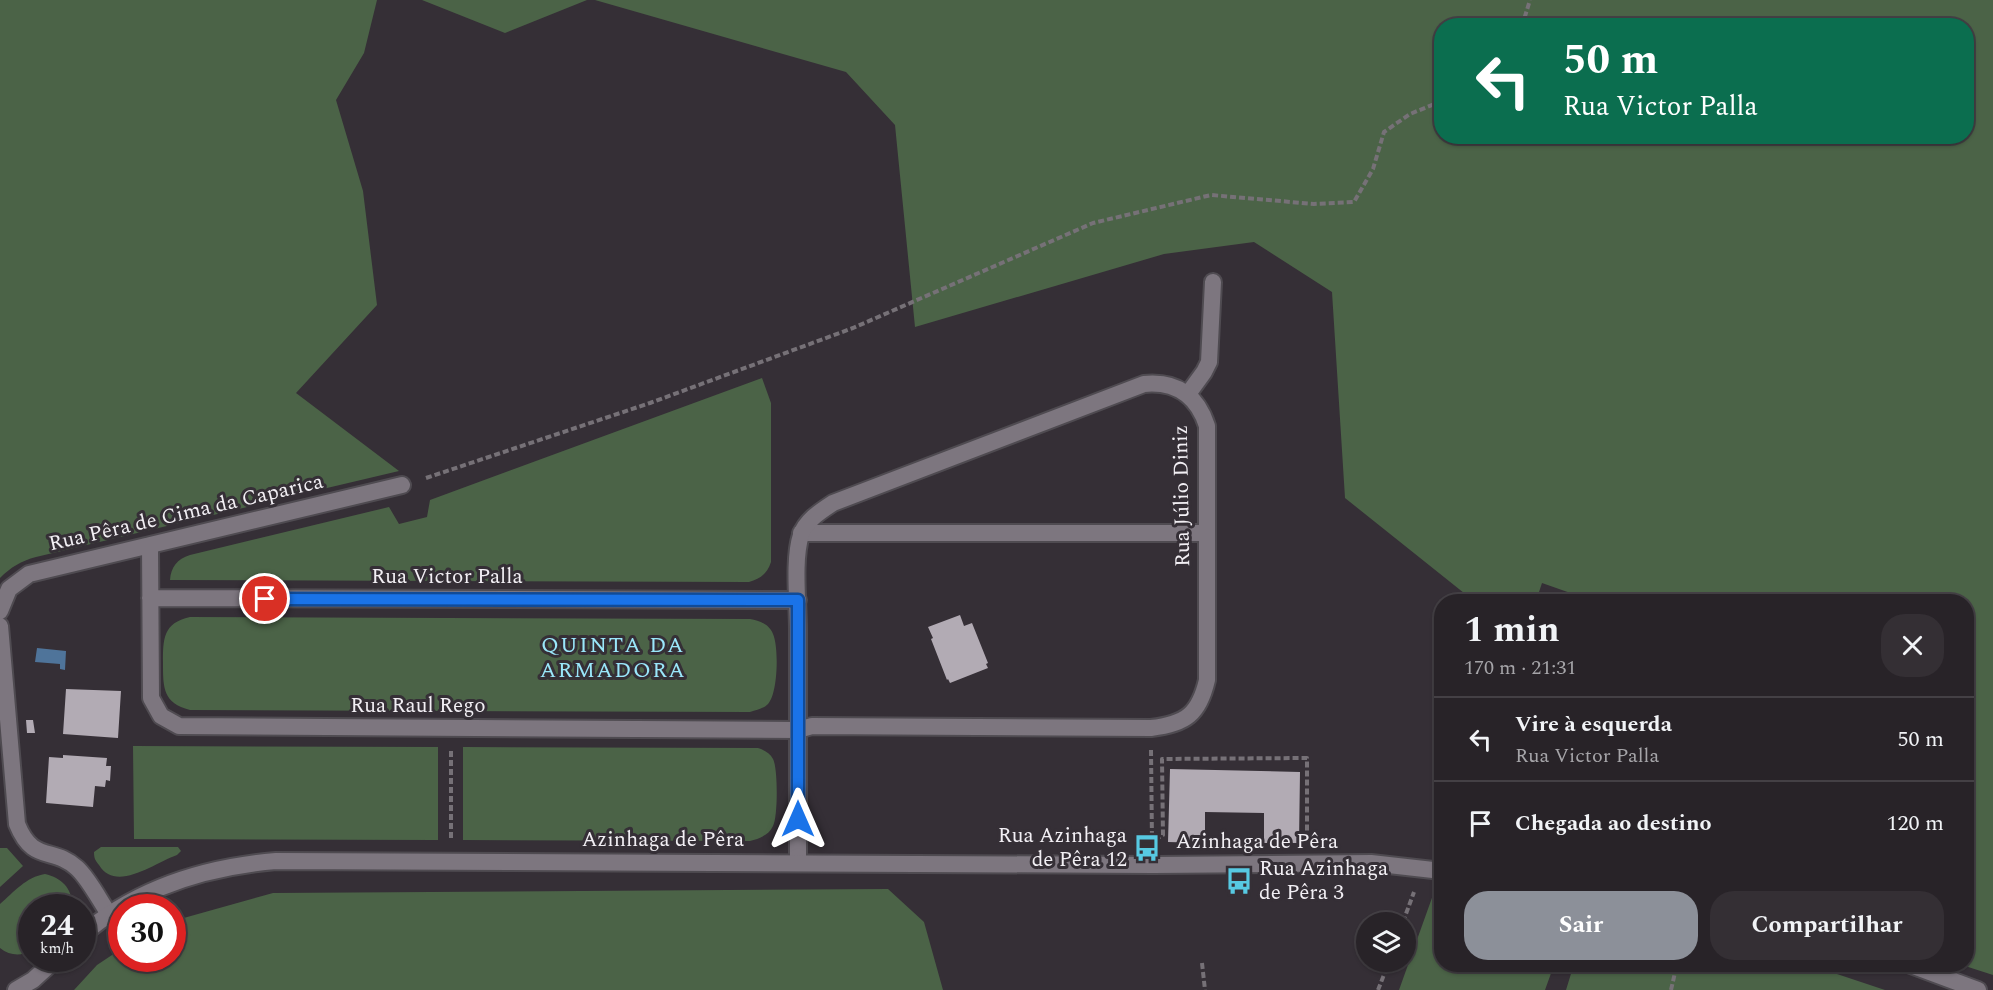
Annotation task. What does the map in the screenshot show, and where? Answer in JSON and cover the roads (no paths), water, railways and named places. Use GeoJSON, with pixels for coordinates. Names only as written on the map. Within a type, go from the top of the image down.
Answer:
{"type":"FeatureCollection","features":[{"type":"Feature","properties":{"kind":"street"},"geometry":{"type":"LineString","coordinates":[[1188,394],[1209,362],[1213,282]]}},
{"type":"Feature","properties":{"kind":"street","name":"Rua Júlio Diniz"},"geometry":{"type":"LineString","coordinates":[[798,730],[812,726],[1151,728],[1171,726],[1186,718],[1196,709],[1207,680],[1207,426],[1202,413],[1188,394],[1169,384],[1157,382],[1144,384],[833,503],[814,516],[801,533]]}},
{"type":"Feature","properties":{"kind":"street","name":"Rua Pêra de Cima da Caparica"},"geometry":{"type":"LineString","coordinates":[[0,611],[9,589],[28,574],[402,486]]}},
{"type":"Feature","properties":{"kind":"street"},"geometry":{"type":"LineString","coordinates":[[798,863],[798,557],[801,533],[1207,533]]}},
{"type":"Feature","properties":{"kind":"street"},"geometry":{"type":"LineString","coordinates":[[150,545],[150,598]]}},
{"type":"Feature","properties":{"kind":"street","name":"Rua Victor Palla"},"geometry":{"type":"LineString","coordinates":[[150,598],[798,600]]}},
{"type":"Feature","properties":{"kind":"street","name":"Rua Raul Rego"},"geometry":{"type":"LineString","coordinates":[[150,598],[151,698],[161,716],[179,726],[798,730]]}},
{"type":"Feature","properties":{"kind":"street"},"geometry":{"type":"LineString","coordinates":[[0,626],[17,824],[26,841],[35,850],[68,861],[79,870],[108,913]]}},
{"type":"Feature","properties":{"kind":"street","name":"Azinhaga de Pêra"},"geometry":{"type":"LineString","coordinates":[[148,894],[202,872],[239,864],[276,861],[1154,865],[1371,863],[1434,870]]}},
{"type":"Feature","properties":{"kind":"street","name":"Azinhaga de Pêra"},"geometry":{"type":"LineString","coordinates":[[96,924],[108,915]]}},
{"type":"Feature","properties":{"kind":"street"},"geometry":{"type":"LineString","coordinates":[[16,990],[42,972]]}},
{"type":"Feature","properties":{"kind":"street"},"geometry":{"type":"LineString","coordinates":[[1930,972],[1978,990]]}},
{"type":"Feature","properties":{"kind":"water"},"geometry":{"type":"Polygon","coordinates":[[[37,648],[66,651],[65,670],[60,669],[60,664],[35,662],[37,648]]]}},
{"type":"Feature","properties":{"kind":"place","name":"Rua Azinhaga de Pêra 12"},"geometry":{"type":"Point","coordinates":[1147,848]}},
{"type":"Feature","properties":{"kind":"place","name":"Rua Azinhaga de Pêra 3"},"geometry":{"type":"Point","coordinates":[1239,881]}},
{"type":"Feature","properties":{"kind":"district","name":"QUINTA DA ARMADORA"},"geometry":{"type":"Point","coordinates":[613,658]}}]}
